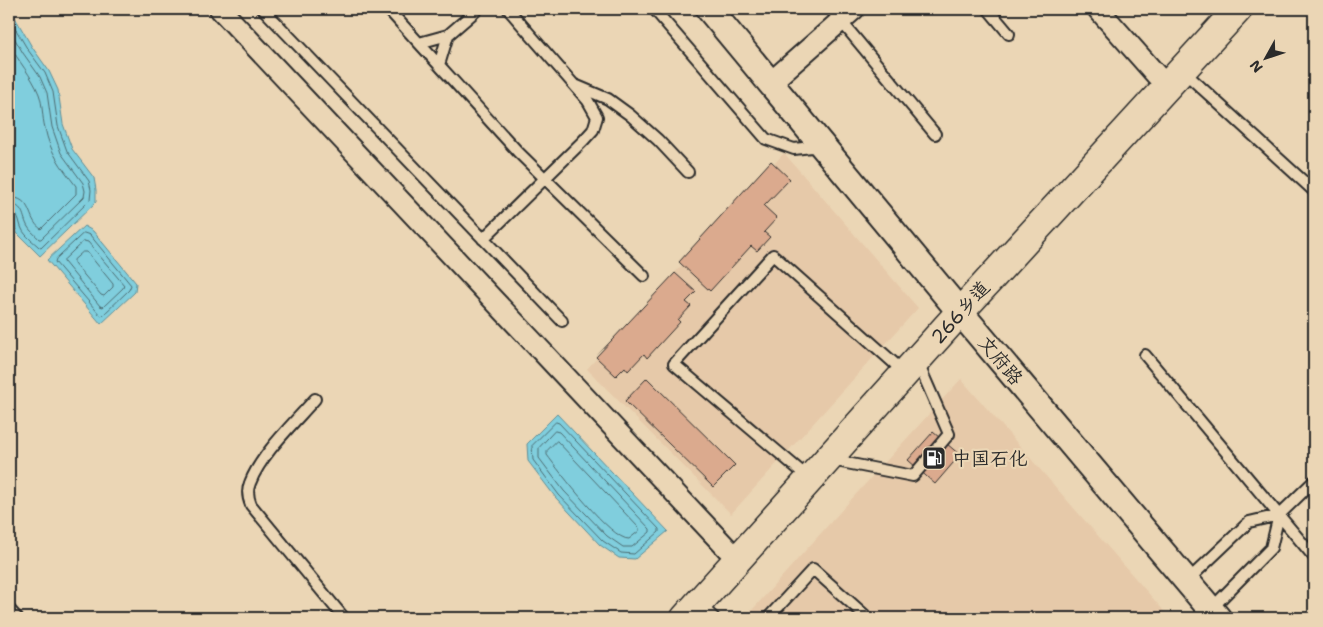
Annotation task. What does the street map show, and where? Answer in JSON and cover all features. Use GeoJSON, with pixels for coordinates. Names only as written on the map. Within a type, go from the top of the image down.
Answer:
{"type":"FeatureCollection","features":[{"type":"Feature","properties":{"kind":"main road","name":"266乡道"},"geometry":{"type":"LineString","coordinates":[[699,613],[738,560],[819,469],[1238,9]]}},
{"type":"Feature","properties":{"kind":"street"},"geometry":{"type":"LineString","coordinates":[[220,9],[738,560]]}},
{"type":"Feature","properties":{"kind":"street","name":"文府路"},"geometry":{"type":"LineString","coordinates":[[708,9],[1214,614]]}},
{"type":"Feature","properties":{"kind":"street"},"geometry":{"type":"LineString","coordinates":[[1098,9],[1174,78]]}},
{"type":"Feature","properties":{"kind":"street"},"geometry":{"type":"LineString","coordinates":[[770,83],[842,13]]}},
{"type":"Feature","properties":{"kind":"lane"},"geometry":{"type":"LineString","coordinates":[[263,9],[562,321]]}},
{"type":"Feature","properties":{"kind":"lane"},"geometry":{"type":"LineString","coordinates":[[388,9],[518,152],[644,276]]}},
{"type":"Feature","properties":{"kind":"lane"},"geometry":{"type":"LineString","coordinates":[[419,43],[448,36],[478,9]]}},
{"type":"Feature","properties":{"kind":"lane"},"geometry":{"type":"LineString","coordinates":[[483,239],[583,141],[592,130],[596,116],[588,101],[508,9]]}},
{"type":"Feature","properties":{"kind":"lane"},"geometry":{"type":"LineString","coordinates":[[654,9],[766,139],[794,149],[822,146]]}},
{"type":"Feature","properties":{"kind":"lane"},"geometry":{"type":"LineString","coordinates":[[988,9],[1009,34]]}},
{"type":"Feature","properties":{"kind":"lane"},"geometry":{"type":"LineString","coordinates":[[842,13],[935,134]]}},
{"type":"Feature","properties":{"kind":"lane"},"geometry":{"type":"LineString","coordinates":[[439,64],[448,36]]}},
{"type":"Feature","properties":{"kind":"lane"},"geometry":{"type":"LineString","coordinates":[[1174,78],[1314,191]]}},
{"type":"Feature","properties":{"kind":"lane"},"geometry":{"type":"LineString","coordinates":[[573,84],[608,99],[630,115],[658,140],[688,172]]}},
{"type":"Feature","properties":{"kind":"lane"},"geometry":{"type":"LineString","coordinates":[[773,255],[911,366],[949,434],[913,476],[819,469],[674,364],[773,255]]}},
{"type":"Feature","properties":{"kind":"lane"},"geometry":{"type":"LineString","coordinates":[[1145,355],[1314,557]]}},
{"type":"Feature","properties":{"kind":"lane"},"geometry":{"type":"LineString","coordinates":[[315,399],[263,458],[250,484],[248,497],[251,506],[344,618]]}},
{"type":"Feature","properties":{"kind":"lane"},"geometry":{"type":"LineString","coordinates":[[1187,581],[1249,522],[1279,514],[1314,481]]}},
{"type":"Feature","properties":{"kind":"lane"},"geometry":{"type":"LineString","coordinates":[[1214,614],[1271,548],[1279,514]]}},
{"type":"Feature","properties":{"kind":"lane"},"geometry":{"type":"LineString","coordinates":[[768,618],[813,569],[868,618]]}},
{"type":"Feature","properties":{"kind":"lane"},"geometry":{"type":"LineString","coordinates":[[9,609],[17,618]]}},
{"type":"Feature","properties":{"kind":"shaded area"},"geometry":{"type":"Polygon","coordinates":[[[784,153],[918,308],[731,514],[587,369],[784,153]]]}},
{"type":"Feature","properties":{"kind":"shaded area"},"geometry":{"type":"Polygon","coordinates":[[[961,379],[1170,618],[745,618],[848,503],[961,379]]]}},
{"type":"Feature","properties":{"kind":"water"},"geometry":{"type":"Polygon","coordinates":[[[9,12],[13,14],[32,47],[49,71],[58,90],[63,124],[72,149],[94,178],[96,190],[96,202],[40,256],[17,233],[9,213],[9,12]]]}},
{"type":"Feature","properties":{"kind":"water"},"geometry":{"type":"Polygon","coordinates":[[[84,226],[93,231],[136,283],[135,292],[101,324],[47,260],[84,226]]]}},
{"type":"Feature","properties":{"kind":"water"},"geometry":{"type":"Polygon","coordinates":[[[557,414],[668,531],[635,559],[619,558],[600,545],[556,498],[528,461],[527,444],[557,414]]]}},
{"type":"Feature","properties":{"kind":"building"},"geometry":{"type":"Polygon","coordinates":[[[771,161],[790,179],[764,206],[777,218],[764,232],[770,237],[757,251],[751,246],[710,291],[679,262],[771,161]]]}},
{"type":"Feature","properties":{"kind":"building"},"geometry":{"type":"Polygon","coordinates":[[[675,273],[696,292],[686,302],[691,306],[678,320],[680,322],[647,358],[644,354],[628,371],[625,367],[616,376],[596,357],[675,273]]]}},
{"type":"Feature","properties":{"kind":"building"},"geometry":{"type":"Polygon","coordinates":[[[647,378],[735,465],[713,487],[625,401],[647,378]]]}},
{"type":"Feature","properties":{"kind":"building","name":"中国石化"},"geometry":{"type":"Polygon","coordinates":[[[933,432],[960,455],[935,484],[908,460],[933,432]]]}},
{"type":"Feature","properties":{"kind":"place","name":"中国石化"},"geometry":{"type":"Point","coordinates":[934,458]}}]}
